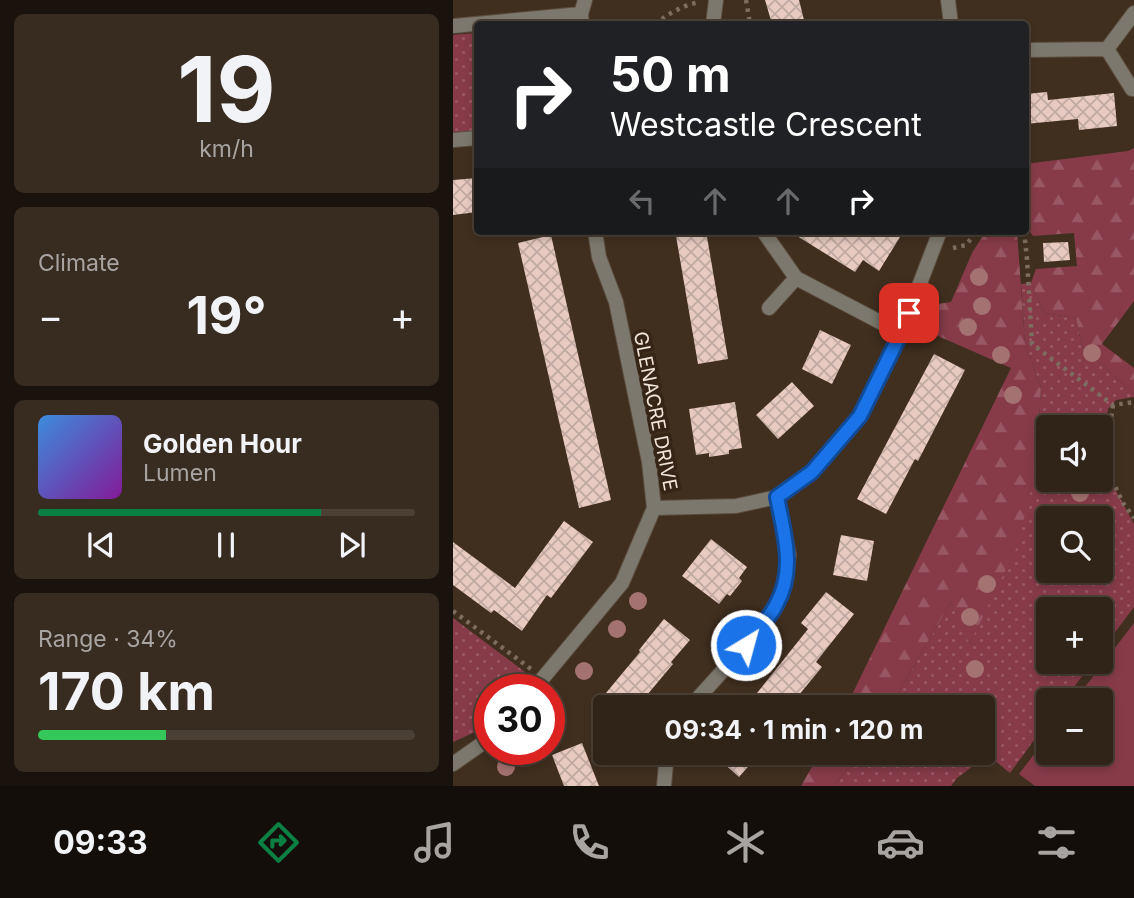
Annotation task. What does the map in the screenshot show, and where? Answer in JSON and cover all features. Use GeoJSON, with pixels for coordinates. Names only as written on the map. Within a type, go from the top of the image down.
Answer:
{"type":"FeatureCollection","features":[{"type":"Feature","properties":{"kind":"street"},"geometry":{"type":"LineString","coordinates":[[948,0],[951,21]]}},
{"type":"Feature","properties":{"kind":"street"},"geometry":{"type":"LineString","coordinates":[[713,21],[716,2]]}},
{"type":"Feature","properties":{"kind":"street"},"geometry":{"type":"LineString","coordinates":[[503,21],[583,13]]}},
{"type":"Feature","properties":{"kind":"street"},"geometry":{"type":"LineString","coordinates":[[1107,49],[1134,13]]}},
{"type":"Feature","properties":{"kind":"street"},"geometry":{"type":"LineString","coordinates":[[453,26],[474,24]]}},
{"type":"Feature","properties":{"kind":"street"},"geometry":{"type":"LineString","coordinates":[[1029,50],[1107,49]]}},
{"type":"Feature","properties":{"kind":"street"},"geometry":{"type":"LineString","coordinates":[[1107,49],[1132,89]]}},
{"type":"Feature","properties":{"kind":"street"},"geometry":{"type":"LineString","coordinates":[[453,140],[474,138]]}},
{"type":"Feature","properties":{"kind":"street","name":"GLENACRE DRIVE"},"geometry":{"type":"LineString","coordinates":[[546,674],[622,583],[654,508],[649,462],[616,302],[599,257],[596,235]]}},
{"type":"Feature","properties":{"kind":"street"},"geometry":{"type":"LineString","coordinates":[[766,235],[796,278],[901,333]]}},
{"type":"Feature","properties":{"kind":"street"},"geometry":{"type":"LineString","coordinates":[[654,508],[736,506],[777,497],[812,472],[860,416],[901,333],[938,235]]}},
{"type":"Feature","properties":{"kind":"street"},"geometry":{"type":"LineString","coordinates":[[769,308],[796,278]]}},
{"type":"Feature","properties":{"kind":"street"},"geometry":{"type":"LineString","coordinates":[[701,695],[746,645],[777,605],[785,579],[788,555],[777,497]]}},
{"type":"Feature","properties":{"kind":"street"},"geometry":{"type":"LineString","coordinates":[[453,764],[474,749]]}},
{"type":"Feature","properties":{"kind":"street"},"geometry":{"type":"LineString","coordinates":[[664,786],[666,765]]}},
{"type":"Feature","properties":{"kind":"path"},"geometry":{"type":"LineString","coordinates":[[746,0],[750,21]]}},
{"type":"Feature","properties":{"kind":"path"},"geometry":{"type":"LineString","coordinates":[[659,21],[692,4],[716,2]]}},
{"type":"Feature","properties":{"kind":"path"},"geometry":{"type":"LineString","coordinates":[[1024,235],[1032,344],[1113,405],[1134,402]]}},
{"type":"Feature","properties":{"kind":"path"},"geometry":{"type":"LineString","coordinates":[[1113,405],[1105,465],[1123,503],[1134,518]]}},
{"type":"Feature","properties":{"kind":"path"},"geometry":{"type":"LineString","coordinates":[[453,611],[526,674]]}},
{"type":"Feature","properties":{"kind":"green space"},"geometry":{"type":"Polygon","coordinates":[[[474,33],[474,131],[453,133],[453,35],[474,33]]]}},
{"type":"Feature","properties":{"kind":"green space"},"geometry":{"type":"Polygon","coordinates":[[[1134,148],[1134,301],[1102,344],[1134,368],[1134,394],[1082,346],[1076,318],[1044,313],[1031,283],[1036,269],[1077,266],[1074,233],[1033,236],[1029,230],[1029,163],[1134,148]]]}},
{"type":"Feature","properties":{"kind":"green space"},"geometry":{"type":"Polygon","coordinates":[[[983,235],[1017,235],[1025,342],[1041,388],[1039,415],[1036,415],[1036,468],[1017,547],[969,645],[951,602],[897,695],[852,695],[1011,368],[922,329],[931,305],[951,302],[972,253],[983,235]]]}},
{"type":"Feature","properties":{"kind":"green space"},"geometry":{"type":"Polygon","coordinates":[[[1031,283],[1044,313],[1076,318],[1082,346],[1134,394],[1134,397],[1116,400],[1108,409],[1107,415],[1039,415],[1041,388],[1025,342],[1021,284],[1031,283]]]}},
{"type":"Feature","properties":{"kind":"green space"},"geometry":{"type":"Polygon","coordinates":[[[1036,468],[1036,492],[1113,492],[1113,485],[1134,524],[1134,607],[1113,635],[1113,597],[1036,597],[1036,674],[1084,674],[1073,688],[1036,688],[1036,737],[1010,773],[995,761],[995,695],[897,695],[951,602],[970,644],[1036,468]]]}},
{"type":"Feature","properties":{"kind":"green space"},"geometry":{"type":"Polygon","coordinates":[[[453,618],[525,672],[474,674],[474,732],[453,742],[453,618]]]}},
{"type":"Feature","properties":{"kind":"green space"},"geometry":{"type":"Polygon","coordinates":[[[1134,623],[1134,786],[1035,786],[1019,774],[1036,752],[1036,765],[1113,765],[1113,688],[1084,688],[1095,674],[1113,674],[1113,650],[1134,623]]]}},
{"type":"Feature","properties":{"kind":"green space"},"geometry":{"type":"Polygon","coordinates":[[[813,765],[850,765],[834,786],[801,786],[813,765]]]}},
{"type":"Feature","properties":{"kind":"green space"},"geometry":{"type":"Polygon","coordinates":[[[850,765],[975,765],[951,786],[834,786],[850,765]]]}},
{"type":"Feature","properties":{"kind":"building"},"geometry":{"type":"Polygon","coordinates":[[[765,0],[799,0],[804,21],[771,21],[765,0]]]}},
{"type":"Feature","properties":{"kind":"building"},"geometry":{"type":"Polygon","coordinates":[[[1047,92],[1048,100],[1114,93],[1117,126],[1079,130],[1078,119],[1029,124],[1029,94],[1047,92]]]}},
{"type":"Feature","properties":{"kind":"building"},"geometry":{"type":"Polygon","coordinates":[[[474,178],[474,212],[453,215],[453,180],[474,178]]]}},
{"type":"Feature","properties":{"kind":"building"},"geometry":{"type":"Polygon","coordinates":[[[551,235],[611,500],[579,508],[518,243],[551,235]]]}},
{"type":"Feature","properties":{"kind":"building"},"geometry":{"type":"Polygon","coordinates":[[[707,235],[728,359],[698,364],[676,236],[707,235]]]}},
{"type":"Feature","properties":{"kind":"building"},"geometry":{"type":"Polygon","coordinates":[[[795,235],[900,237],[879,271],[863,260],[855,272],[795,235]]]}},
{"type":"Feature","properties":{"kind":"building"},"geometry":{"type":"Polygon","coordinates":[[[1068,242],[1070,260],[1044,262],[1043,243],[1068,242]]]}},
{"type":"Feature","properties":{"kind":"building"},"geometry":{"type":"Polygon","coordinates":[[[820,330],[851,345],[832,384],[802,369],[820,330]]]}},
{"type":"Feature","properties":{"kind":"building"},"geometry":{"type":"Polygon","coordinates":[[[934,354],[965,370],[918,461],[915,459],[886,514],[857,499],[934,354]]]}},
{"type":"Feature","properties":{"kind":"building"},"geometry":{"type":"Polygon","coordinates":[[[792,382],[814,406],[778,439],[756,415],[792,382]]]}},
{"type":"Feature","properties":{"kind":"building"},"geometry":{"type":"Polygon","coordinates":[[[735,402],[742,448],[729,450],[729,454],[709,457],[709,453],[696,455],[689,409],[735,402]]]}},
{"type":"Feature","properties":{"kind":"building"},"geometry":{"type":"Polygon","coordinates":[[[564,521],[593,542],[551,598],[547,595],[522,631],[494,610],[491,613],[453,585],[453,542],[515,588],[564,521]]]}},
{"type":"Feature","properties":{"kind":"building"},"geometry":{"type":"Polygon","coordinates":[[[841,535],[874,541],[867,581],[833,575],[841,535]]]}},
{"type":"Feature","properties":{"kind":"building"},"geometry":{"type":"Polygon","coordinates":[[[711,539],[747,567],[739,578],[742,581],[730,596],[727,594],[719,604],[682,576],[711,539]]]}},
{"type":"Feature","properties":{"kind":"building"},"geometry":{"type":"Polygon","coordinates":[[[826,592],[854,614],[816,662],[822,667],[799,695],[756,695],[808,629],[801,623],[826,592]]]}},
{"type":"Feature","properties":{"kind":"building"},"geometry":{"type":"Polygon","coordinates":[[[664,619],[690,640],[647,695],[604,695],[640,652],[664,619]]]}},
{"type":"Feature","properties":{"kind":"building"},"geometry":{"type":"Polygon","coordinates":[[[582,743],[599,786],[564,786],[556,765],[565,765],[565,750],[582,743]]]}},
{"type":"Feature","properties":{"kind":"building"},"geometry":{"type":"Polygon","coordinates":[[[726,765],[750,765],[739,777],[726,765]]]}},
{"type":"Feature","properties":{"kind":"route"},"geometry":{"type":"LineString","coordinates":[[746,645],[777,605],[785,579],[788,555],[777,497],[812,472],[860,416],[909,313]]}}]}
